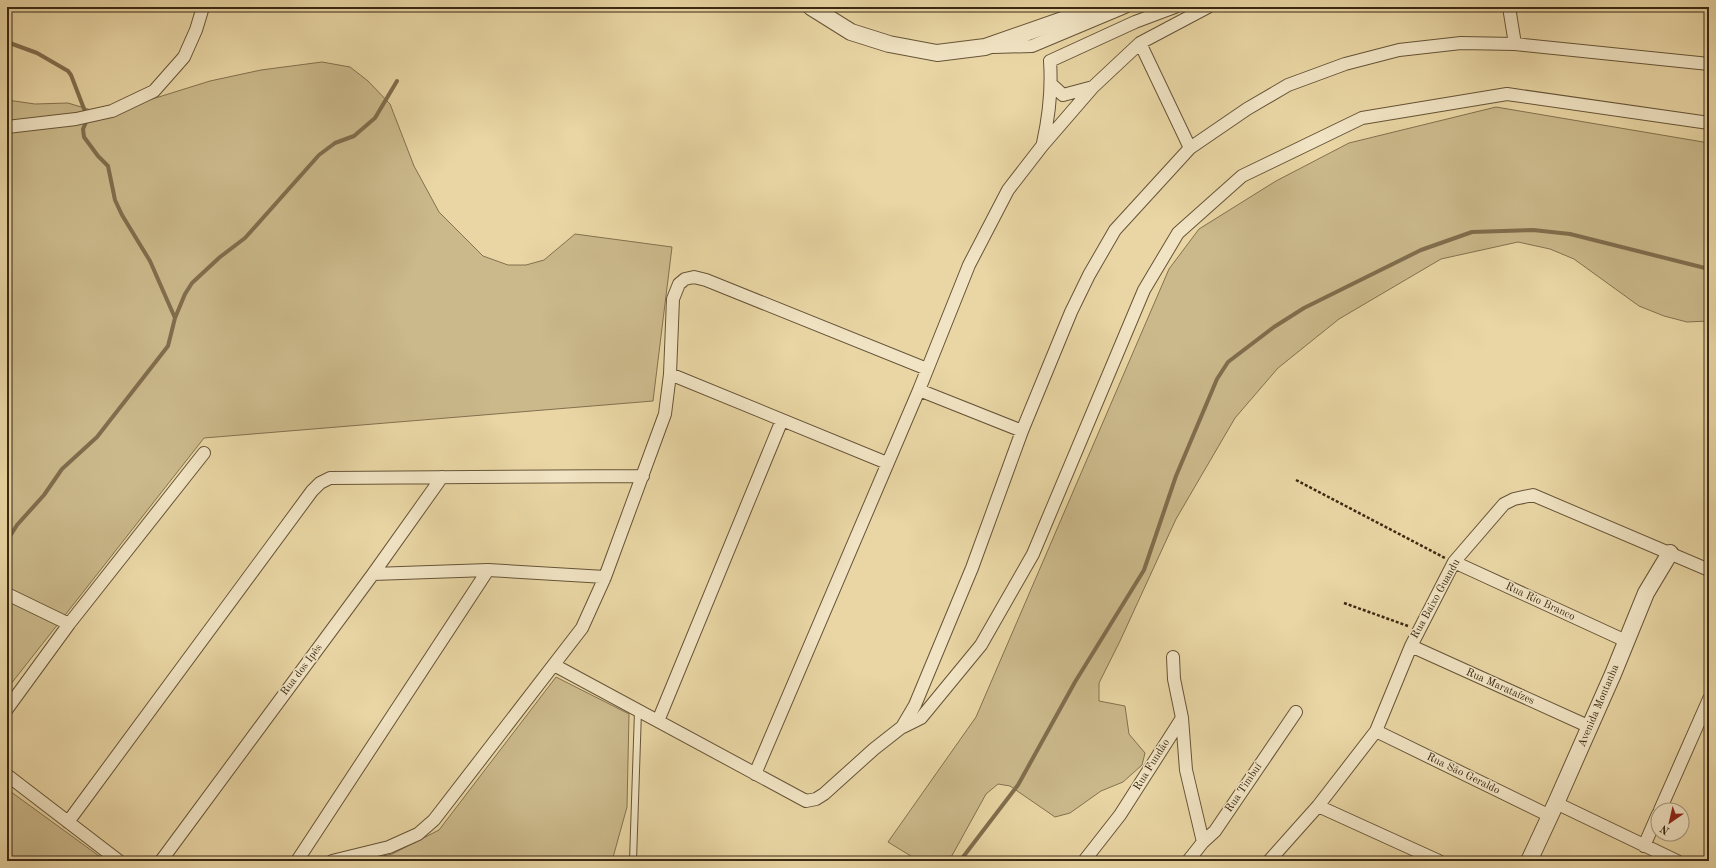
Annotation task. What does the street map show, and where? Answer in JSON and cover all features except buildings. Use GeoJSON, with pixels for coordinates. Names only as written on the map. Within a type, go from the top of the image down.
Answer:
{"type":"FeatureCollection","features":[{"type":"Feature","properties":{"kind":"street"},"geometry":{"type":"LineString","coordinates":[[7,126],[76,119],[112,110],[154,91],[184,57],[196,30],[203,7]]}},
{"type":"Feature","properties":{"kind":"street"},"geometry":{"type":"LineString","coordinates":[[811,7],[851,32],[889,44],[937,52],[985,47],[1032,46],[1125,7]]}},
{"type":"Feature","properties":{"kind":"street"},"geometry":{"type":"LineString","coordinates":[[985,47],[1070,15],[1096,7]]}},
{"type":"Feature","properties":{"kind":"street"},"geometry":{"type":"LineString","coordinates":[[1128,7],[1135,22]]}},
{"type":"Feature","properties":{"kind":"street"},"geometry":{"type":"LineString","coordinates":[[1042,146],[1047,125],[1052,85],[1050,61],[1135,22],[1176,7]]}},
{"type":"Feature","properties":{"kind":"street"},"geometry":{"type":"LineString","coordinates":[[755,774],[919,390],[969,265],[1008,190],[1042,146],[1093,87],[1140,43],[1208,7]]}},
{"type":"Feature","properties":{"kind":"street"},"geometry":{"type":"LineString","coordinates":[[1509,7],[1515,44]]}},
{"type":"Feature","properties":{"kind":"street"},"geometry":{"type":"LineString","coordinates":[[1140,43],[1190,148]]}},
{"type":"Feature","properties":{"kind":"street"},"geometry":{"type":"LineString","coordinates":[[902,727],[916,705],[972,568],[1022,431],[1071,312],[1089,275],[1115,230],[1190,148],[1247,109],[1288,85],[1345,64],[1399,50],[1461,43],[1515,44],[1709,64]]}},
{"type":"Feature","properties":{"kind":"street"},"geometry":{"type":"LineString","coordinates":[[1052,85],[1063,95],[1093,87]]}},
{"type":"Feature","properties":{"kind":"street"},"geometry":{"type":"LineString","coordinates":[[554,665],[806,801],[816,799],[834,786],[874,749],[902,727],[921,718],[981,645],[1033,554],[1144,290],[1178,233],[1242,176],[1362,118],[1507,94],[1709,123]]}},
{"type":"Feature","properties":{"kind":"street"},"geometry":{"type":"LineString","coordinates":[[332,861],[388,847],[418,834],[434,820],[582,628],[606,577],[665,414],[670,374],[673,299],[679,284],[694,278],[706,280],[927,369]]}},
{"type":"Feature","properties":{"kind":"street"},"geometry":{"type":"LineString","coordinates":[[670,374],[887,463]]}},
{"type":"Feature","properties":{"kind":"street"},"geometry":{"type":"LineString","coordinates":[[919,390],[1022,431]]}},
{"type":"Feature","properties":{"kind":"street"},"geometry":{"type":"LineString","coordinates":[[658,721],[782,420]]}},
{"type":"Feature","properties":{"kind":"street"},"geometry":{"type":"LineString","coordinates":[[7,709],[69,624],[204,453]]}},
{"type":"Feature","properties":{"kind":"street"},"geometry":{"type":"LineString","coordinates":[[68,822],[320,482],[330,478],[643,476]]}},
{"type":"Feature","properties":{"kind":"street","name":"Rua dos Ipês"},"geometry":{"type":"LineString","coordinates":[[161,861],[373,574],[442,477]]}},
{"type":"Feature","properties":{"kind":"street","name":"Rua Baixo Guandu"},"geometry":{"type":"LineString","coordinates":[[1269,861],[1318,806],[1376,731],[1418,630],[1454,562],[1504,504],[1514,499],[1533,495],[1709,570]]}},
{"type":"Feature","properties":{"kind":"street","name":"Avenida Montanha"},"geometry":{"type":"LineString","coordinates":[[1529,861],[1590,727],[1646,593],[1670,553]]}},
{"type":"Feature","properties":{"kind":"street","name":"Rua Rio Branco"},"geometry":{"type":"LineString","coordinates":[[1454,562],[1626,641]]}},
{"type":"Feature","properties":{"kind":"street"},"geometry":{"type":"LineString","coordinates":[[373,574],[488,570],[606,577]]}},
{"type":"Feature","properties":{"kind":"street"},"geometry":{"type":"LineString","coordinates":[[297,861],[488,570]]}},
{"type":"Feature","properties":{"kind":"street"},"geometry":{"type":"LineString","coordinates":[[7,594],[69,624]]}},
{"type":"Feature","properties":{"kind":"street","name":"Rua Marataízes"},"geometry":{"type":"LineString","coordinates":[[1411,646],[1590,727]]}},
{"type":"Feature","properties":{"kind":"street"},"geometry":{"type":"LineString","coordinates":[[1173,657],[1174,679],[1182,718],[1186,770],[1203,842]]}},
{"type":"Feature","properties":{"kind":"street"},"geometry":{"type":"LineString","coordinates":[[1664,802],[1709,699]]}},
{"type":"Feature","properties":{"kind":"street","name":"Rua Timbuí"},"geometry":{"type":"LineString","coordinates":[[1188,861],[1203,842],[1215,831],[1296,712]]}},
{"type":"Feature","properties":{"kind":"street","name":"Rua Fundão"},"geometry":{"type":"LineString","coordinates":[[1084,861],[1120,815],[1182,718]]}},
{"type":"Feature","properties":{"kind":"street","name":"Rua São Geraldo"},"geometry":{"type":"LineString","coordinates":[[1376,731],[1553,810],[1644,846],[1676,861]]}},
{"type":"Feature","properties":{"kind":"street"},"geometry":{"type":"LineString","coordinates":[[7,774],[119,861]]}},
{"type":"Feature","properties":{"kind":"street"},"geometry":{"type":"LineString","coordinates":[[1318,806],[1439,861]]}},
{"type":"Feature","properties":{"kind":"street"},"geometry":{"type":"LineString","coordinates":[[1644,846],[1650,832]]}},
{"type":"Feature","properties":{"kind":"lane"},"geometry":{"type":"LineString","coordinates":[[633,861],[638,710]]}},
{"type":"Feature","properties":{"kind":"path"},"geometry":{"type":"LineString","coordinates":[[1296,480],[1454,562]]}},
{"type":"Feature","properties":{"kind":"path"},"geometry":{"type":"LineString","coordinates":[[1344,603],[1418,630]]}},
{"type":"Feature","properties":{"kind":"shaded area"},"geometry":{"type":"Polygon","coordinates":[[[322,62],[350,67],[368,81],[390,104],[414,166],[439,212],[483,256],[508,265],[526,265],[544,260],[575,234],[672,247],[653,401],[204,438],[7,689],[7,100],[35,104],[68,103],[91,110],[117,110],[210,81],[261,70],[322,62]]]}},
{"type":"Feature","properties":{"kind":"shaded area"},"geometry":{"type":"Polygon","coordinates":[[[1496,107],[1709,143],[1709,321],[1687,322],[1664,316],[1639,306],[1574,259],[1550,249],[1518,242],[1441,259],[1339,319],[1278,368],[1235,418],[1176,519],[1099,683],[1099,701],[1125,706],[1129,734],[1145,753],[1142,765],[1123,782],[1101,791],[1070,813],[1055,817],[1010,786],[998,784],[986,794],[949,861],[919,861],[888,842],[976,717],[1169,269],[1199,229],[1276,181],[1349,143],[1496,107]]]}},
{"type":"Feature","properties":{"kind":"shaded area"},"geometry":{"type":"Polygon","coordinates":[[[556,677],[629,714],[627,807],[612,861],[360,861],[392,854],[439,830],[556,677]]]}},
{"type":"Feature","properties":{"kind":"shaded area"},"geometry":{"type":"Polygon","coordinates":[[[7,789],[106,861],[7,861],[7,789]]]}},
{"type":"Feature","properties":{"kind":"waterway"},"geometry":{"type":"LineString","coordinates":[[7,42],[37,53],[68,71],[71,75],[86,114]]}},
{"type":"Feature","properties":{"kind":"waterway"},"geometry":{"type":"LineString","coordinates":[[7,541],[17,525],[44,495],[62,469],[97,437],[168,346],[175,318],[185,294],[192,283],[220,257],[245,238],[319,155],[335,143],[354,136],[375,118],[397,81]]}},
{"type":"Feature","properties":{"kind":"waterway"},"geometry":{"type":"LineString","coordinates":[[87,120],[83,129],[84,137],[98,156],[108,166],[115,200],[122,215],[150,261],[175,318]]}},
{"type":"Feature","properties":{"kind":"waterway"},"geometry":{"type":"LineString","coordinates":[[960,861],[1018,785],[1075,682],[1144,570],[1176,476],[1217,379],[1228,362],[1274,327],[1304,308],[1421,250],[1472,232],[1533,230],[1570,234],[1709,269]]}}]}
